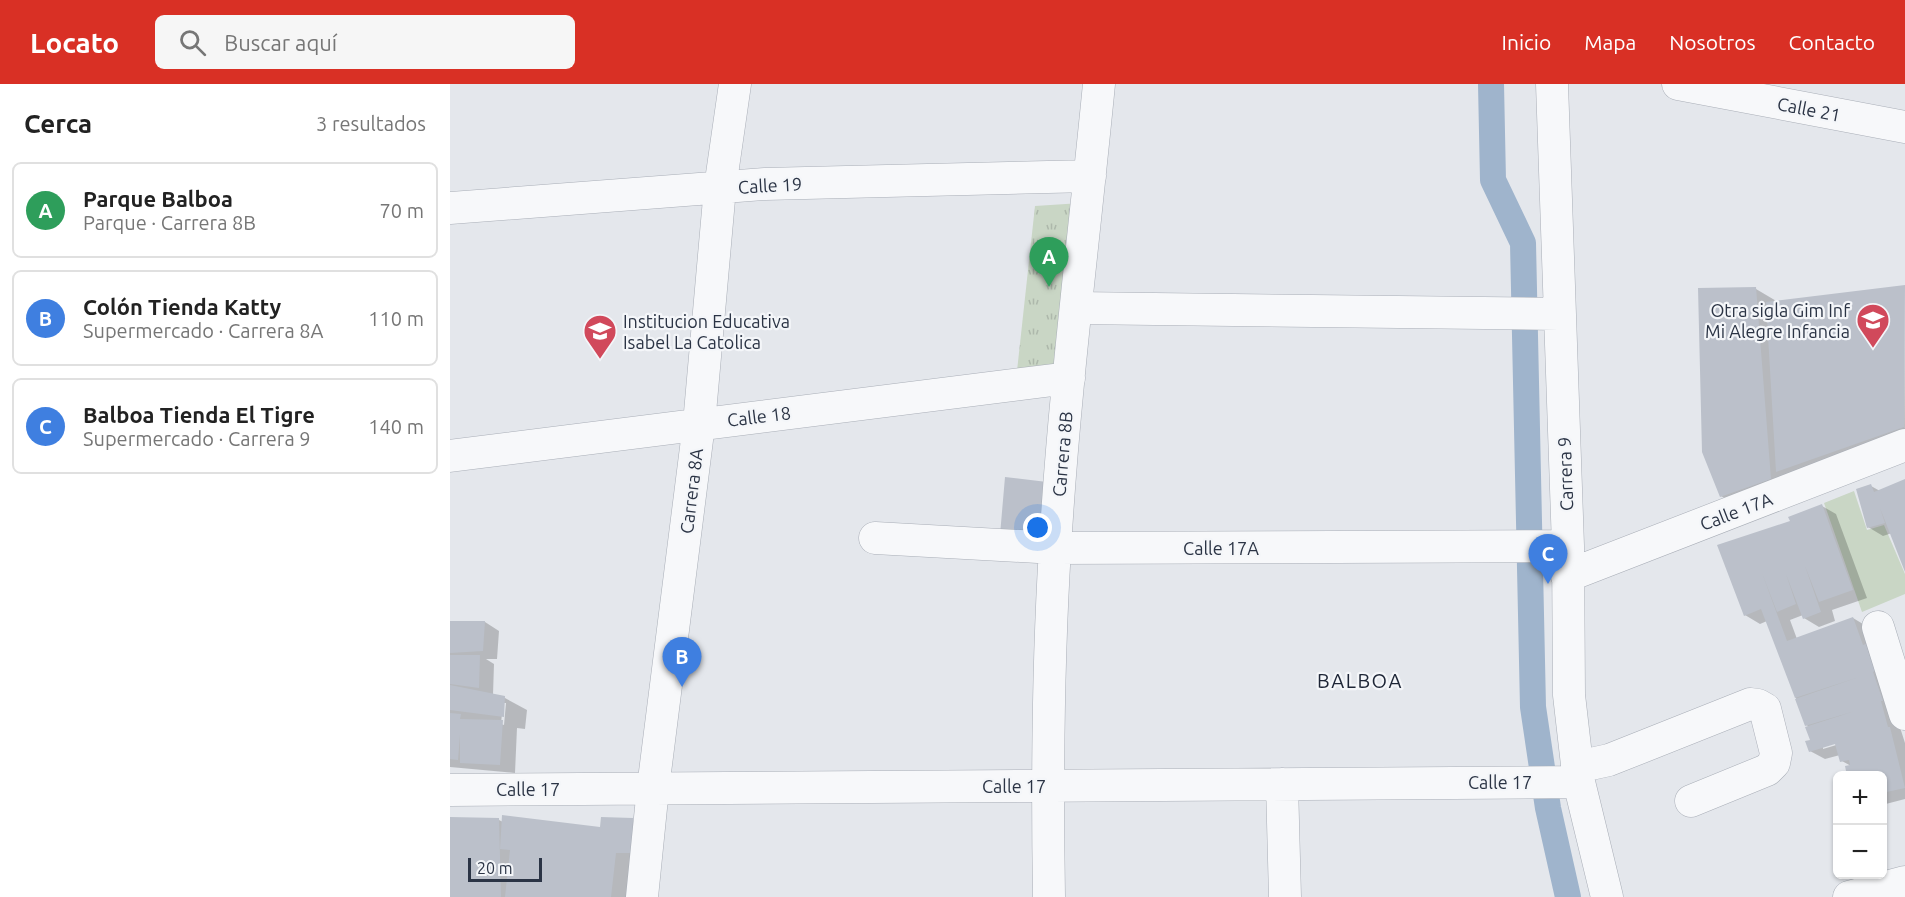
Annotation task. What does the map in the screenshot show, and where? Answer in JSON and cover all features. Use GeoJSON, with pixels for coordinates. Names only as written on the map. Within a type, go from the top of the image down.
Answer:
{"type":"FeatureCollection","features":[{"type":"Feature","properties":{"kind":"street","name":"Carrera 8A"},"geometry":{"type":"LineString","coordinates":[[642,897],[653,788],[699,424],[720,188],[735,84]]}},
{"type":"Feature","properties":{"kind":"street","name":"Carrera 8B"},"geometry":{"type":"LineString","coordinates":[[1049,897],[1047,785],[1055,548],[1068,378],[1099,84]]}},
{"type":"Feature","properties":{"kind":"street","name":"Carrera 9"},"geometry":{"type":"LineString","coordinates":[[1552,84],[1540,313],[1551,554],[1569,695],[1570,777],[1607,897]]}},
{"type":"Feature","properties":{"kind":"street","name":"Calle 21"},"geometry":{"type":"LineString","coordinates":[[1678,84],[1905,127]]}},
{"type":"Feature","properties":{"kind":"street","name":"Calle 19"},"geometry":{"type":"LineString","coordinates":[[450,208],[765,184],[1090,176]]}},
{"type":"Feature","properties":{"kind":"street"},"geometry":{"type":"LineString","coordinates":[[1076,308],[1540,313]]}},
{"type":"Feature","properties":{"kind":"street","name":"Calle 18"},"geometry":{"type":"LineString","coordinates":[[450,456],[1068,378]]}},
{"type":"Feature","properties":{"kind":"street","name":"Calle 17A"},"geometry":{"type":"LineString","coordinates":[[875,538],[1055,548],[1551,554],[1905,445]]}},
{"type":"Feature","properties":{"kind":"street"},"geometry":{"type":"LineString","coordinates":[[1878,627],[1905,714]]}},
{"type":"Feature","properties":{"kind":"street","name":"Calle 17"},"geometry":{"type":"LineString","coordinates":[[450,790],[1521,782],[1570,777],[1750,704],[1765,709],[1776,753],[1774,763],[1767,770],[1691,801]]}},
{"type":"Feature","properties":{"kind":"street"},"geometry":{"type":"LineString","coordinates":[[1282,784],[1285,897]]}},
{"type":"Feature","properties":{"kind":"street"},"geometry":{"type":"LineString","coordinates":[[1849,897],[1905,882]]}},
{"type":"Feature","properties":{"kind":"green space"},"geometry":{"type":"Polygon","coordinates":[[[1081,203],[1062,367],[1017,371],[1035,206],[1081,203]]]}},
{"type":"Feature","properties":{"kind":"green space"},"geometry":{"type":"Polygon","coordinates":[[[1854,491],[1867,530],[1884,525],[1905,574],[1905,594],[1862,612],[1824,503],[1854,491]]]}},
{"type":"Feature","properties":{"kind":"building"},"geometry":{"type":"Polygon","coordinates":[[[1905,285],[1904,427],[1776,472],[1766,302],[1905,285]]]}},
{"type":"Feature","properties":{"kind":"building"},"geometry":{"type":"Polygon","coordinates":[[[1756,287],[1771,479],[1720,497],[1702,452],[1698,288],[1756,287]]]}},
{"type":"Feature","properties":{"kind":"building"},"geometry":{"type":"Polygon","coordinates":[[[1005,477],[1047,482],[1043,538],[1000,535],[1005,477]]]}},
{"type":"Feature","properties":{"kind":"building"},"geometry":{"type":"Polygon","coordinates":[[[1905,479],[1905,572],[1880,508],[1885,523],[1867,528],[1856,489],[1871,484],[1874,492],[1905,479]]]}},
{"type":"Feature","properties":{"kind":"building"},"geometry":{"type":"Polygon","coordinates":[[[1822,504],[1853,590],[1819,602],[1805,566],[1821,612],[1803,619],[1786,574],[1796,604],[1777,612],[1762,573],[1787,641],[1853,617],[1863,645],[1866,644],[1875,671],[1873,672],[1883,701],[1881,701],[1905,788],[1887,792],[1887,771],[1846,771],[1845,766],[1850,765],[1849,760],[1840,762],[1835,744],[1809,752],[1805,741],[1810,740],[1805,727],[1855,711],[1805,726],[1795,699],[1859,677],[1795,698],[1761,609],[1744,616],[1717,545],[1790,521],[1788,517],[1822,504]]]}},
{"type":"Feature","properties":{"kind":"building"},"geometry":{"type":"Polygon","coordinates":[[[450,621],[485,621],[483,651],[450,653],[450,621]]]}},
{"type":"Feature","properties":{"kind":"building"},"geometry":{"type":"Polygon","coordinates":[[[450,655],[480,655],[479,688],[450,684],[450,655]]]}},
{"type":"Feature","properties":{"kind":"building"},"geometry":{"type":"Polygon","coordinates":[[[450,685],[505,696],[504,717],[450,710],[450,685]]]}},
{"type":"Feature","properties":{"kind":"building"},"geometry":{"type":"Polygon","coordinates":[[[450,713],[461,714],[460,719],[503,720],[500,765],[460,763],[460,735],[458,760],[450,759],[450,713]]]}},
{"type":"Feature","properties":{"kind":"building"},"geometry":{"type":"Polygon","coordinates":[[[502,815],[600,827],[601,817],[633,818],[632,853],[616,853],[611,897],[505,897],[510,850],[500,849],[502,815]]]}},
{"type":"Feature","properties":{"kind":"building"},"geometry":{"type":"Polygon","coordinates":[[[450,817],[499,818],[501,897],[450,897],[450,817]]]}},
{"type":"Feature","properties":{"kind":"waterway"},"geometry":{"type":"LineString","coordinates":[[1491,84],[1493,180],[1523,243],[1533,707],[1548,808],[1568,897]]}},
{"type":"Feature","properties":{"kind":"place","name":"Parque Balboa"},"geometry":{"type":"Point","coordinates":[1049,287]}},
{"type":"Feature","properties":{"kind":"place","name":"Otra sigla Gim Inf Mi Alegre Infancia"},"geometry":{"type":"Point","coordinates":[1873,349]}},
{"type":"Feature","properties":{"kind":"place","name":"Institucion Educativa Isabel La Catolica"},"geometry":{"type":"Point","coordinates":[600,360]}},
{"type":"Feature","properties":{"kind":"place","name":"Balboa Tienda El Tigre"},"geometry":{"type":"Point","coordinates":[1548,584]}},
{"type":"Feature","properties":{"kind":"place","name":"Colón Tienda Katty"},"geometry":{"type":"Point","coordinates":[682,687]}},
{"type":"Feature","properties":{"kind":"district","name":"BALBOA"},"geometry":{"type":"Point","coordinates":[1360,680]}}]}
